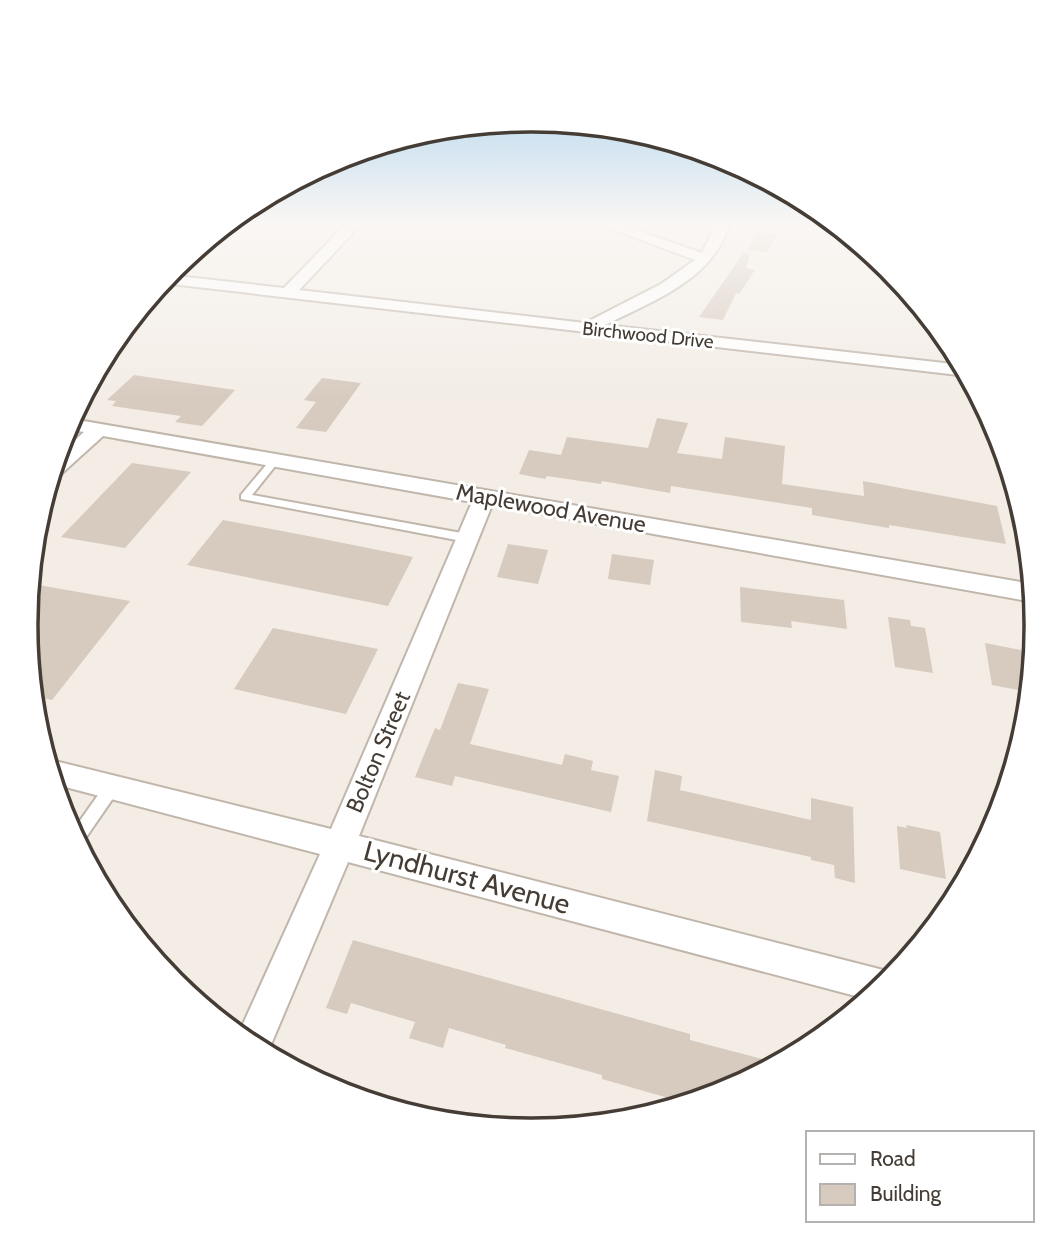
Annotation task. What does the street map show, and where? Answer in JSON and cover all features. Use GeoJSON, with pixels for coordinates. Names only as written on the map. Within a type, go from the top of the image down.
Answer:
{"type":"FeatureCollection","features":[{"type":"Feature","properties":{"kind":"street","name":"Birchwood Drive"},"geometry":{"type":"LineString","coordinates":[[203,283],[952,370]]}},
{"type":"Feature","properties":{"kind":"street"},"geometry":{"type":"LineString","coordinates":[[288,293],[297,283]]}},
{"type":"Feature","properties":{"kind":"street"},"geometry":{"type":"LineString","coordinates":[[587,328],[669,283]]}},
{"type":"Feature","properties":{"kind":"street","name":"Maplewood Avenue"},"geometry":{"type":"LineString","coordinates":[[81,426],[1022,591]]}},
{"type":"Feature","properties":{"kind":"street"},"geometry":{"type":"LineString","coordinates":[[69,457],[99,429]]}},
{"type":"Feature","properties":{"kind":"street","name":"Bolton Street"},"geometry":{"type":"LineString","coordinates":[[258,1035],[485,496]]}},
{"type":"Feature","properties":{"kind":"street","name":"Lyndhurst Avenue"},"geometry":{"type":"LineString","coordinates":[[62,773],[869,982]]}},
{"type":"Feature","properties":{"kind":"lane"},"geometry":{"type":"LineString","coordinates":[[275,460],[245,497],[467,538]]}},
{"type":"Feature","properties":{"kind":"lane"},"geometry":{"type":"LineString","coordinates":[[83,829],[113,786]]}},
{"type":"Feature","properties":{"kind":"building"},"geometry":{"type":"Polygon","coordinates":[[[722,283],[746,283],[739,294],[736,293],[723,320],[699,317],[722,283]]]}},
{"type":"Feature","properties":{"kind":"building"},"geometry":{"type":"Polygon","coordinates":[[[134,375],[235,390],[202,426],[175,422],[181,416],[112,406],[116,401],[107,400],[134,375]]]}},
{"type":"Feature","properties":{"kind":"building"},"geometry":{"type":"Polygon","coordinates":[[[322,378],[361,383],[326,432],[296,428],[316,402],[304,400],[322,378]]]}},
{"type":"Feature","properties":{"kind":"building"},"geometry":{"type":"Polygon","coordinates":[[[657,418],[688,423],[677,453],[722,459],[725,437],[785,446],[782,484],[864,496],[863,481],[997,506],[1006,544],[812,515],[812,508],[671,486],[670,493],[602,481],[601,484],[519,474],[529,450],[561,455],[567,437],[648,448],[657,418]]]}},
{"type":"Feature","properties":{"kind":"building"},"geometry":{"type":"Polygon","coordinates":[[[132,463],[191,472],[125,548],[61,537],[132,463]]]}},
{"type":"Feature","properties":{"kind":"building"},"geometry":{"type":"Polygon","coordinates":[[[223,520],[413,557],[388,606],[187,565],[223,520]]]}},
{"type":"Feature","properties":{"kind":"building"},"geometry":{"type":"Polygon","coordinates":[[[508,544],[548,550],[538,584],[497,577],[508,544]]]}},
{"type":"Feature","properties":{"kind":"building"},"geometry":{"type":"Polygon","coordinates":[[[612,554],[654,560],[650,585],[608,579],[612,554]]]}},
{"type":"Feature","properties":{"kind":"building"},"geometry":{"type":"Polygon","coordinates":[[[41,585],[130,601],[52,700],[44,698],[43,689],[38,625],[41,585]]]}},
{"type":"Feature","properties":{"kind":"building"},"geometry":{"type":"Polygon","coordinates":[[[740,587],[844,600],[847,629],[791,621],[792,628],[741,622],[740,587]]]}},
{"type":"Feature","properties":{"kind":"building"},"geometry":{"type":"Polygon","coordinates":[[[888,617],[910,620],[911,626],[925,628],[933,673],[895,667],[888,617]]]}},
{"type":"Feature","properties":{"kind":"building"},"geometry":{"type":"Polygon","coordinates":[[[273,628],[378,649],[346,714],[234,689],[273,628]]]}},
{"type":"Feature","properties":{"kind":"building"},"geometry":{"type":"Polygon","coordinates":[[[985,643],[1021,650],[1019,690],[992,685],[985,643]]]}},
{"type":"Feature","properties":{"kind":"building"},"geometry":{"type":"Polygon","coordinates":[[[458,683],[489,689],[470,744],[562,765],[565,754],[593,761],[591,770],[619,776],[611,812],[455,776],[452,786],[415,777],[435,728],[440,730],[458,683]]]}},
{"type":"Feature","properties":{"kind":"building"},"geometry":{"type":"Polygon","coordinates":[[[655,770],[682,776],[680,790],[811,820],[811,798],[853,807],[855,883],[835,878],[834,865],[811,860],[811,857],[647,821],[655,770]]]}},
{"type":"Feature","properties":{"kind":"building"},"geometry":{"type":"Polygon","coordinates":[[[906,825],[940,832],[946,879],[900,869],[897,826],[907,828],[906,825]]]}},
{"type":"Feature","properties":{"kind":"building"},"geometry":{"type":"Polygon","coordinates":[[[353,940],[690,1034],[690,1040],[763,1059],[719,1080],[668,1098],[449,1028],[443,1048],[409,1038],[415,1022],[351,1003],[347,1014],[326,1008],[353,940]]]}}]}
